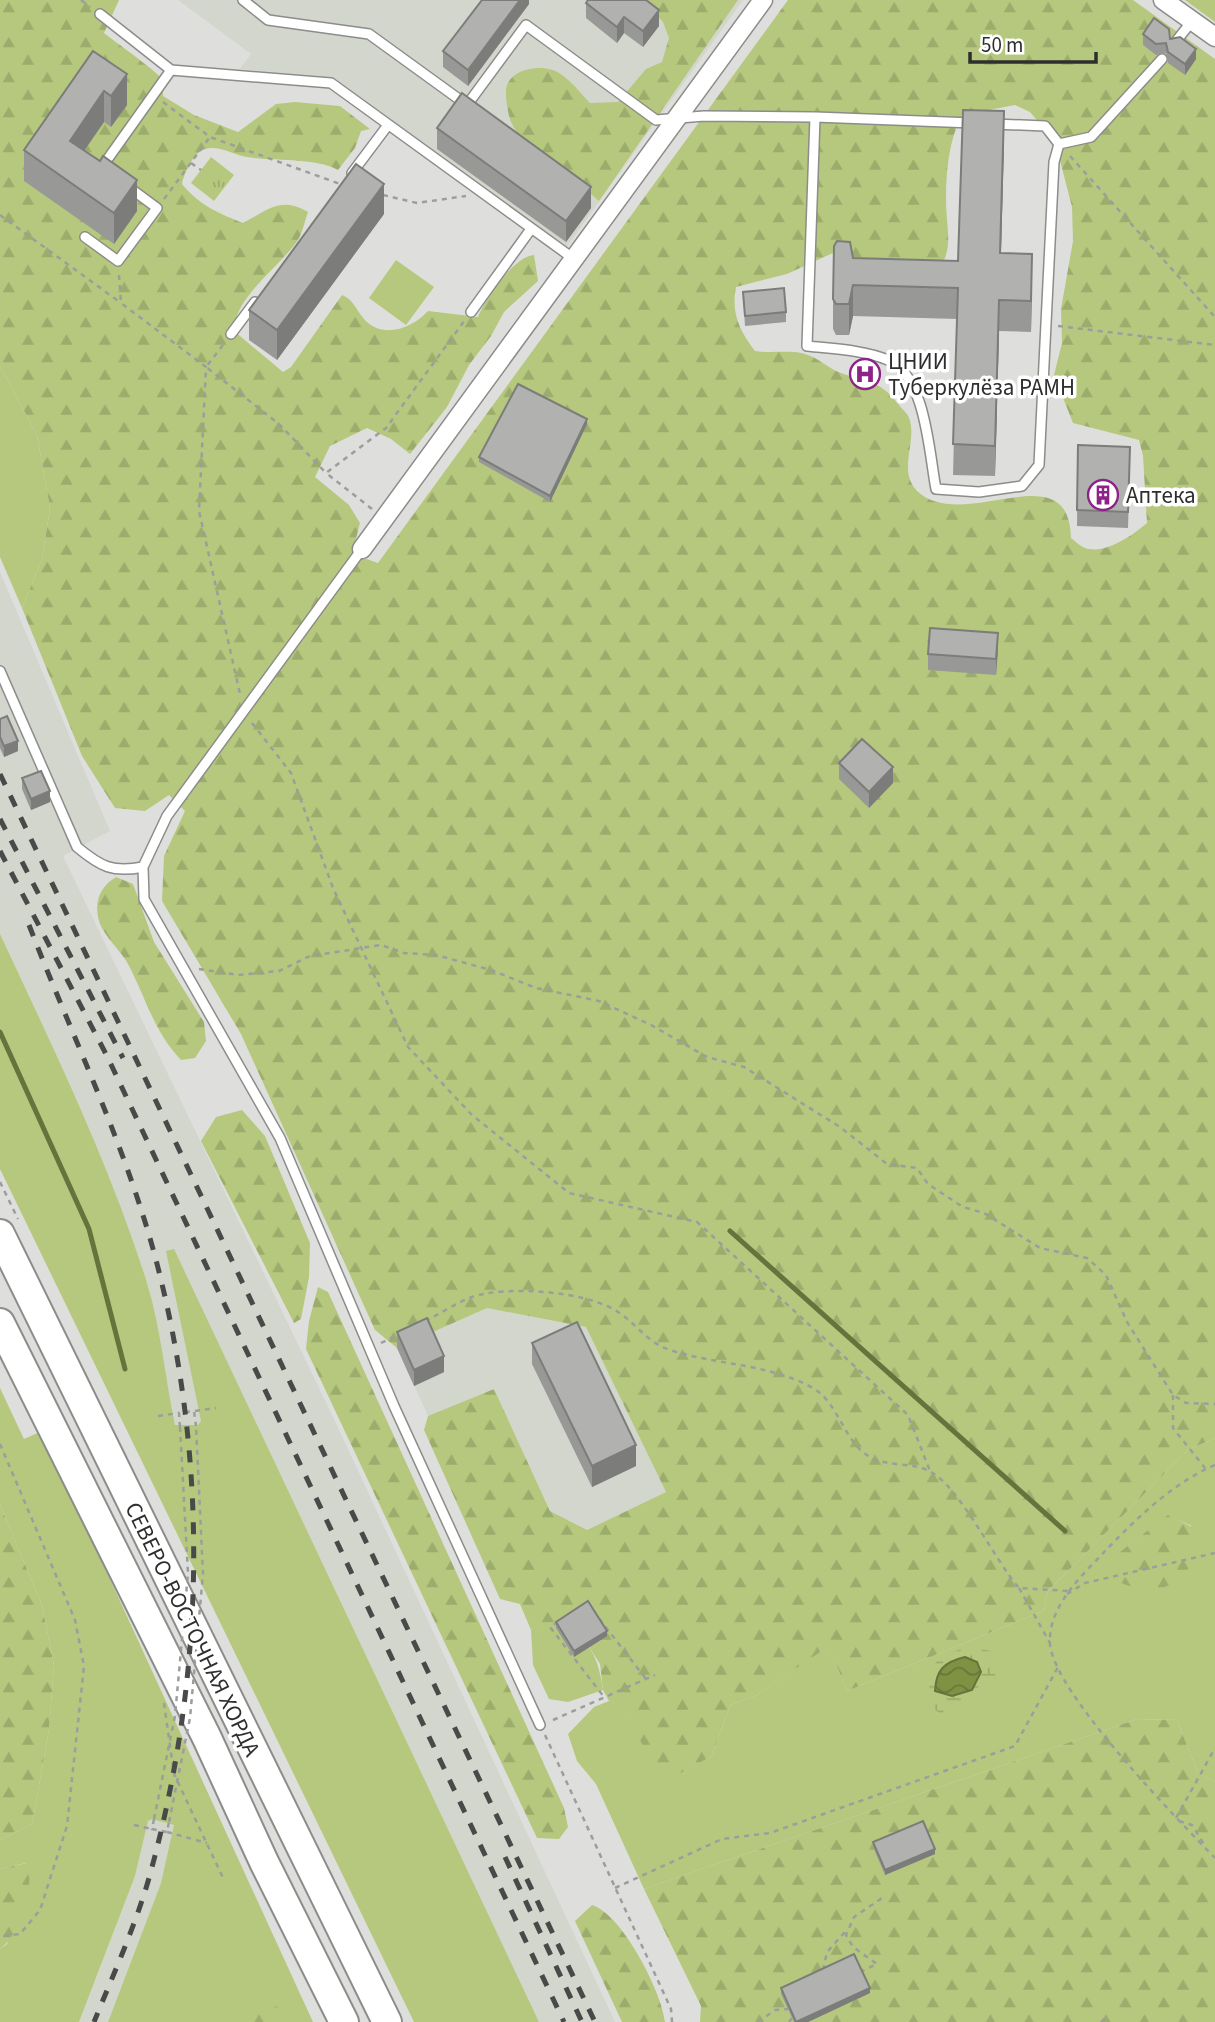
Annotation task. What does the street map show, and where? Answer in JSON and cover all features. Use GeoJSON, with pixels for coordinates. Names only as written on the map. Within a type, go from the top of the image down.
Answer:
{"type":"FeatureCollection","features":[{"type":"Feature","properties":{"kind":"main road","name":"СЕВЕРО-ВОСТОЧНАЯ ХОРДА"},"geometry":{"type":"LineString","coordinates":[[0,1234],[387,2022]]}},
{"type":"Feature","properties":{"kind":"main road","name":"СЕВЕРО-ВОСТОЧНАЯ ХОРДА"},"geometry":{"type":"LineString","coordinates":[[0,1323],[207,1738],[264,1862],[344,2022]]}},
{"type":"Feature","properties":{"kind":"street"},"geometry":{"type":"LineString","coordinates":[[362,549],[763,0]]}},
{"type":"Feature","properties":{"kind":"street"},"geometry":{"type":"LineString","coordinates":[[1163,0],[1215,37]]}},
{"type":"Feature","properties":{"kind":"lane"},"geometry":{"type":"LineString","coordinates":[[243,0],[268,20],[369,34],[467,105],[526,25],[656,120],[704,116],[815,117],[1045,126],[1059,144]]}},
{"type":"Feature","properties":{"kind":"lane"},"geometry":{"type":"LineString","coordinates":[[100,14],[171,70],[331,83],[574,259]]}},
{"type":"Feature","properties":{"kind":"lane"},"geometry":{"type":"LineString","coordinates":[[1174,44],[1192,21]]}},
{"type":"Feature","properties":{"kind":"lane"},"geometry":{"type":"LineString","coordinates":[[1059,144],[1091,137],[1162,59]]}},
{"type":"Feature","properties":{"kind":"lane"},"geometry":{"type":"LineString","coordinates":[[110,173],[100,166],[171,70]]}},
{"type":"Feature","properties":{"kind":"lane"},"geometry":{"type":"LineString","coordinates":[[815,117],[807,346],[860,353],[891,361],[914,382],[936,489],[979,492],[1022,486],[1039,465],[1054,162],[1059,144]]}},
{"type":"Feature","properties":{"kind":"lane"},"geometry":{"type":"LineString","coordinates":[[343,185],[388,125]]}},
{"type":"Feature","properties":{"kind":"lane"},"geometry":{"type":"LineString","coordinates":[[85,237],[118,261],[157,208],[119,180]]}},
{"type":"Feature","properties":{"kind":"lane"},"geometry":{"type":"LineString","coordinates":[[471,312],[531,229]]}},
{"type":"Feature","properties":{"kind":"lane"},"geometry":{"type":"LineString","coordinates":[[231,334],[263,291]]}},
{"type":"Feature","properties":{"kind":"lane"},"geometry":{"type":"LineString","coordinates":[[362,549],[167,816],[144,867],[144,899],[280,1138],[369,1348],[540,1725]]}},
{"type":"Feature","properties":{"kind":"lane"},"geometry":{"type":"LineString","coordinates":[[0,671],[78,847],[96,863],[121,872],[144,867]]}},
{"type":"Feature","properties":{"kind":"path"},"geometry":{"type":"LineString","coordinates":[[153,94],[210,137],[355,188]]}},
{"type":"Feature","properties":{"kind":"path"},"geometry":{"type":"LineString","coordinates":[[157,208],[210,137]]}},
{"type":"Feature","properties":{"kind":"path"},"geometry":{"type":"LineString","coordinates":[[1059,144],[1215,317]]}},
{"type":"Feature","properties":{"kind":"path"},"geometry":{"type":"LineString","coordinates":[[191,163],[201,170]]}},
{"type":"Feature","properties":{"kind":"path"},"geometry":{"type":"LineString","coordinates":[[380,194],[416,203],[483,194]]}},
{"type":"Feature","properties":{"kind":"path"},"geometry":{"type":"LineString","coordinates":[[0,215],[121,303],[279,424],[326,473],[384,519]]}},
{"type":"Feature","properties":{"kind":"path"},"geometry":{"type":"LineString","coordinates":[[118,261],[121,303]]}},
{"type":"Feature","properties":{"kind":"path"},"geometry":{"type":"LineString","coordinates":[[326,473],[386,428],[471,312]]}},
{"type":"Feature","properties":{"kind":"path"},"geometry":{"type":"LineString","coordinates":[[1044,324],[1215,345]]}},
{"type":"Feature","properties":{"kind":"path"},"geometry":{"type":"LineString","coordinates":[[231,334],[206,367],[199,511],[244,710],[262,740],[291,774],[333,888],[408,1047],[472,1115],[569,1193],[697,1222],[908,1415],[930,1471],[969,1515],[1003,1570],[1019,1588],[1050,1643],[1058,1667],[1112,1746],[1215,1858]]}},
{"type":"Feature","properties":{"kind":"path"},"geometry":{"type":"LineString","coordinates":[[182,967],[238,975],[279,971],[310,956],[381,944],[404,953],[436,955],[491,970],[536,988],[599,1001],[651,1025],[707,1057],[744,1068],[840,1127],[887,1164],[917,1168],[928,1184],[963,1207],[984,1213],[1040,1248],[1087,1258],[1106,1275],[1127,1322],[1172,1395],[1186,1403],[1215,1404]]}},
{"type":"Feature","properties":{"kind":"path"},"geometry":{"type":"LineString","coordinates":[[418,1324],[473,1297],[497,1291],[555,1294],[587,1300],[617,1311],[639,1334],[659,1347],[689,1356],[762,1370],[813,1388],[834,1406],[849,1436],[871,1458],[930,1471]]}},
{"type":"Feature","properties":{"kind":"path"},"geometry":{"type":"LineString","coordinates":[[369,1348],[408,1330]]}},
{"type":"Feature","properties":{"kind":"path"},"geometry":{"type":"LineString","coordinates":[[1172,1395],[1173,1429],[1206,1469]]}},
{"type":"Feature","properties":{"kind":"path"},"geometry":{"type":"LineString","coordinates":[[158,1416],[216,1408]]}},
{"type":"Feature","properties":{"kind":"path"},"geometry":{"type":"LineString","coordinates":[[167,1832],[190,1718],[203,1574],[194,1410]]}},
{"type":"Feature","properties":{"kind":"path"},"geometry":{"type":"LineString","coordinates":[[152,1829],[175,1716],[188,1573],[179,1413]]}},
{"type":"Feature","properties":{"kind":"path"},"geometry":{"type":"LineString","coordinates":[[0,1444],[75,1620],[85,1666],[67,1826],[40,1910],[20,1934],[0,1936]]}},
{"type":"Feature","properties":{"kind":"path"},"geometry":{"type":"LineString","coordinates":[[1050,1643],[1056,1614],[1067,1592],[1131,1524],[1181,1483],[1215,1465]]}},
{"type":"Feature","properties":{"kind":"path"},"geometry":{"type":"LineString","coordinates":[[1019,1588],[1067,1592],[1085,1583],[1215,1553]]}},
{"type":"Feature","properties":{"kind":"path"},"geometry":{"type":"LineString","coordinates":[[579,1608],[589,1602],[646,1679]]}},
{"type":"Feature","properties":{"kind":"path"},"geometry":{"type":"LineString","coordinates":[[560,1621],[550,1627],[604,1697]]}},
{"type":"Feature","properties":{"kind":"path"},"geometry":{"type":"LineString","coordinates":[[615,1888],[722,1839],[770,1833],[931,1779],[1015,1746],[1058,1667]]}},
{"type":"Feature","properties":{"kind":"path"},"geometry":{"type":"LineString","coordinates":[[655,1675],[540,1725],[671,2009],[672,2022]]}},
{"type":"Feature","properties":{"kind":"path"},"geometry":{"type":"LineString","coordinates":[[164,1702],[174,1774],[224,1880]]}},
{"type":"Feature","properties":{"kind":"path"},"geometry":{"type":"LineString","coordinates":[[1178,1819],[1215,1748]]}},
{"type":"Feature","properties":{"kind":"path"},"geometry":{"type":"LineString","coordinates":[[1178,1819],[1195,1828],[1206,1849]]}},
{"type":"Feature","properties":{"kind":"path"},"geometry":{"type":"LineString","coordinates":[[134,1825],[207,1843]]}},
{"type":"Feature","properties":{"kind":"path"},"geometry":{"type":"LineString","coordinates":[[823,1974],[827,1952],[843,1935],[849,1923],[885,1896]]}},
{"type":"Feature","properties":{"kind":"path"},"geometry":{"type":"LineString","coordinates":[[849,1923],[846,1935],[853,1947],[877,1964],[860,1972]]}},
{"type":"Feature","properties":{"kind":"path"},"geometry":{"type":"LineString","coordinates":[[758,2022],[775,2010],[788,2009]]}},
{"type":"Feature","properties":{"kind":"path"},"geometry":{"type":"LineString","coordinates":[[1101,2022],[1108,2016]]}},
{"type":"Feature","properties":{"kind":"path"},"geometry":{"type":"LineString","coordinates":[[789,2022],[792,2018]]}},
{"type":"Feature","properties":{"kind":"shaded area"},"geometry":{"type":"Polygon","coordinates":[[[178,0],[743,0],[566,248],[333,77],[240,69],[251,54],[178,0]]]}},
{"type":"Feature","properties":{"kind":"shaded area"},"geometry":{"type":"Polygon","coordinates":[[[0,572],[110,831],[63,856],[333,1417],[615,2022],[539,2022],[173,1249],[201,1421],[198,1425],[175,1425],[148,1285],[0,988],[0,572]]]}},
{"type":"Feature","properties":{"kind":"shaded area"},"geometry":{"type":"Polygon","coordinates":[[[487,1308],[586,1327],[666,1492],[587,1530],[550,1511],[494,1389],[428,1416],[397,1348],[487,1308]]]}},
{"type":"Feature","properties":{"kind":"shaded area"},"geometry":{"type":"Polygon","coordinates":[[[152,1818],[175,1825],[161,1883],[108,2022],[79,2022],[135,1876],[148,1820],[152,1818]]]}},
{"type":"Feature","properties":{"kind":"green space"},"geometry":{"type":"Polygon","coordinates":[[[0,0],[119,0],[104,33],[162,79],[163,96],[194,115],[238,132],[276,104],[295,102],[340,106],[370,129],[361,131],[355,148],[338,170],[316,163],[254,158],[210,148],[197,154],[185,174],[182,184],[195,198],[217,212],[243,223],[282,205],[298,207],[308,212],[299,238],[250,294],[236,318],[234,331],[283,372],[291,367],[342,295],[352,302],[364,319],[379,329],[406,327],[428,311],[478,317],[509,270],[526,257],[534,255],[538,281],[504,312],[491,336],[469,365],[447,407],[410,454],[391,439],[367,428],[330,446],[315,477],[349,505],[360,523],[352,554],[378,563],[788,0],[1133,0],[1215,59],[1215,1438],[1188,1450],[1048,1591],[1043,1611],[847,1691],[829,1646],[757,1695],[730,1705],[712,1756],[662,1783],[625,1711],[609,1701],[603,1690],[600,1664],[586,1642],[574,1629],[550,1622],[531,1630],[520,1604],[500,1599],[424,1430],[428,1416],[494,1389],[550,1511],[587,1530],[666,1492],[586,1327],[487,1308],[397,1348],[375,1330],[241,1034],[162,901],[164,856],[185,811],[169,795],[145,811],[115,808],[82,756],[22,608],[42,559],[50,508],[37,435],[0,366],[0,0]],[[1015,105],[962,115],[951,145],[948,166],[946,254],[943,263],[926,282],[835,252],[787,274],[736,287],[736,313],[745,336],[755,351],[808,355],[837,371],[873,383],[886,391],[909,418],[910,480],[915,489],[925,497],[945,504],[1037,496],[1054,501],[1066,514],[1071,538],[1085,548],[1101,549],[1127,538],[1147,523],[1143,456],[1139,440],[1073,423],[1054,375],[1062,343],[1061,309],[1073,241],[1072,207],[1055,141],[1030,112],[1015,105]]]}},
{"type":"Feature","properties":{"kind":"green space"},"geometry":{"type":"Polygon","coordinates":[[[642,0],[738,0],[599,201],[527,144],[511,122],[506,89],[516,74],[538,68],[553,70],[563,76],[590,103],[618,102],[646,69],[662,62],[669,38],[663,22],[642,0]]]}},
{"type":"Feature","properties":{"kind":"green space"},"geometry":{"type":"Polygon","coordinates":[[[1185,0],[1215,0],[1215,22],[1185,0]]]}},
{"type":"Feature","properties":{"kind":"green space"},"geometry":{"type":"Polygon","coordinates":[[[211,157],[234,175],[214,201],[191,183],[211,157]]]}},
{"type":"Feature","properties":{"kind":"green space"},"geometry":{"type":"Polygon","coordinates":[[[396,260],[434,287],[406,325],[369,298],[396,260]]]}},
{"type":"Feature","properties":{"kind":"green space"},"geometry":{"type":"Polygon","coordinates":[[[0,366],[37,435],[50,508],[42,559],[22,608],[0,557],[0,366]]]}},
{"type":"Feature","properties":{"kind":"green space"},"geometry":{"type":"Polygon","coordinates":[[[116,877],[133,884],[154,942],[204,1022],[206,1041],[195,1058],[181,1060],[164,1038],[128,964],[100,924],[97,910],[99,897],[105,886],[116,877]]]}},
{"type":"Feature","properties":{"kind":"green space"},"geometry":{"type":"Polygon","coordinates":[[[0,934],[79,1106],[132,1238],[156,1318],[175,1425],[198,1425],[201,1421],[166,1251],[174,1249],[539,2022],[414,2022],[0,1169],[0,934]]]}},
{"type":"Feature","properties":{"kind":"green space"},"geometry":{"type":"Polygon","coordinates":[[[242,1110],[265,1136],[310,1243],[309,1277],[301,1319],[294,1323],[201,1141],[216,1117],[242,1110]]]}},
{"type":"Feature","properties":{"kind":"green space"},"geometry":{"type":"Polygon","coordinates":[[[318,1287],[328,1292],[564,1808],[568,1827],[559,1839],[537,1838],[306,1349],[309,1321],[318,1287]]]}},
{"type":"Feature","properties":{"kind":"green space"},"geometry":{"type":"Polygon","coordinates":[[[0,1388],[24,1439],[42,1431],[313,2022],[108,2022],[161,1883],[174,1825],[152,1819],[148,1821],[135,1876],[79,2022],[0,2022],[0,1949],[7,1944],[26,1863],[0,1869],[0,1840],[32,1824],[49,1730],[54,1665],[42,1605],[0,1505],[0,1388]]]}},
{"type":"Feature","properties":{"kind":"green space"},"geometry":{"type":"Polygon","coordinates":[[[1215,1438],[1215,1782],[1198,1773],[1177,1720],[1137,1719],[644,1889],[596,1784],[577,1761],[568,1734],[594,1707],[609,1701],[625,1710],[662,1782],[712,1756],[730,1705],[757,1695],[829,1645],[847,1691],[1043,1611],[1048,1591],[1188,1450],[1215,1438]],[[1168,1516],[1121,1551],[1192,1526],[1168,1516]]]}},
{"type":"Feature","properties":{"kind":"green space"},"geometry":{"type":"Polygon","coordinates":[[[0,1505],[42,1605],[54,1665],[49,1730],[32,1824],[0,1840],[0,1505]]]}},
{"type":"Feature","properties":{"kind":"green space"},"geometry":{"type":"Polygon","coordinates":[[[1168,1515],[1192,1527],[1195,1561],[1176,1580],[1159,1589],[1139,1589],[1114,1580],[1121,1551],[1168,1515]]]}},
{"type":"Feature","properties":{"kind":"green space"},"geometry":{"type":"Polygon","coordinates":[[[550,1621],[573,1632],[588,1646],[598,1665],[603,1690],[568,1702],[549,1699],[533,1665],[531,1630],[550,1621]]]}},
{"type":"Feature","properties":{"kind":"green space"},"geometry":{"type":"Polygon","coordinates":[[[971,1647],[991,1651],[995,1666],[992,1688],[977,1701],[941,1714],[931,1707],[930,1673],[939,1659],[971,1647]]]}},
{"type":"Feature","properties":{"kind":"green space"},"geometry":{"type":"Polygon","coordinates":[[[1137,1719],[1177,1720],[1198,1773],[1215,1782],[1215,2022],[700,2022],[701,2006],[644,1889],[1137,1719]]]}},
{"type":"Feature","properties":{"kind":"green space"},"geometry":{"type":"Polygon","coordinates":[[[27,1863],[29,1884],[24,1909],[8,1942],[0,1949],[0,1869],[27,1863]]]}},
{"type":"Feature","properties":{"kind":"green space"},"geometry":{"type":"Polygon","coordinates":[[[592,1905],[604,1911],[616,1923],[639,1956],[657,1992],[665,2022],[622,2022],[575,1921],[592,1905]]]}},
{"type":"Feature","properties":{"kind":"green space"},"geometry":{"type":"Polygon","coordinates":[[[277,2006],[285,2022],[239,2022],[241,2018],[277,2006]]]}},
{"type":"Feature","properties":{"kind":"water"},"geometry":{"type":"Polygon","coordinates":[[[965,1657],[977,1662],[981,1672],[972,1690],[952,1696],[935,1691],[942,1668],[965,1657]]]}},
{"type":"Feature","properties":{"kind":"building"},"geometry":{"type":"Polygon","coordinates":[[[482,0],[520,0],[468,70],[443,51],[482,0]]]}},
{"type":"Feature","properties":{"kind":"building"},"geometry":{"type":"Polygon","coordinates":[[[588,0],[646,0],[659,10],[643,31],[624,17],[617,27],[586,3],[588,0]]]}},
{"type":"Feature","properties":{"kind":"building"},"geometry":{"type":"Polygon","coordinates":[[[1154,18],[1169,29],[1170,39],[1180,37],[1196,49],[1185,64],[1168,52],[1166,43],[1156,44],[1143,34],[1154,18]]]}},
{"type":"Feature","properties":{"kind":"building"},"geometry":{"type":"Polygon","coordinates":[[[93,51],[127,74],[111,96],[104,91],[70,141],[100,161],[103,156],[137,180],[114,213],[24,150],[93,51]]]}},
{"type":"Feature","properties":{"kind":"building"},"geometry":{"type":"Polygon","coordinates":[[[462,93],[591,187],[566,221],[437,128],[462,93]]]}},
{"type":"Feature","properties":{"kind":"building"},"geometry":{"type":"Polygon","coordinates":[[[963,110],[1004,111],[1000,253],[1032,254],[1031,301],[999,300],[995,446],[953,444],[958,288],[853,285],[849,304],[836,304],[833,299],[834,246],[837,241],[850,242],[853,258],[958,261],[963,110]]]}},
{"type":"Feature","properties":{"kind":"building"},"geometry":{"type":"Polygon","coordinates":[[[356,164],[384,184],[277,330],[249,310],[356,164]]]}},
{"type":"Feature","properties":{"kind":"building"},"geometry":{"type":"Polygon","coordinates":[[[784,288],[786,312],[745,316],[743,292],[784,288]]]}},
{"type":"Feature","properties":{"kind":"building"},"geometry":{"type":"Polygon","coordinates":[[[518,384],[587,419],[550,496],[479,457],[518,384]]]}},
{"type":"Feature","properties":{"kind":"building","name":"Аптека"},"geometry":{"type":"Polygon","coordinates":[[[1078,445],[1130,447],[1128,512],[1077,510],[1078,445]]]}},
{"type":"Feature","properties":{"kind":"building"},"geometry":{"type":"Polygon","coordinates":[[[930,628],[998,633],[996,659],[928,654],[930,628]]]}},
{"type":"Feature","properties":{"kind":"building"},"geometry":{"type":"Polygon","coordinates":[[[7,716],[18,741],[4,746],[0,737],[0,719],[7,716]]]}},
{"type":"Feature","properties":{"kind":"building"},"geometry":{"type":"Polygon","coordinates":[[[862,739],[893,767],[869,792],[839,763],[862,739]]]}},
{"type":"Feature","properties":{"kind":"building"},"geometry":{"type":"Polygon","coordinates":[[[41,771],[50,791],[31,799],[22,778],[41,771]]]}},
{"type":"Feature","properties":{"kind":"building"},"geometry":{"type":"Polygon","coordinates":[[[427,1318],[444,1356],[414,1370],[397,1332],[427,1318]]]}},
{"type":"Feature","properties":{"kind":"building"},"geometry":{"type":"Polygon","coordinates":[[[577,1322],[636,1445],[592,1466],[532,1343],[577,1322]]]}},
{"type":"Feature","properties":{"kind":"building"},"geometry":{"type":"Polygon","coordinates":[[[588,1601],[607,1631],[574,1651],[556,1622],[588,1601]]]}},
{"type":"Feature","properties":{"kind":"building"},"geometry":{"type":"Polygon","coordinates":[[[923,1821],[935,1849],[885,1870],[873,1842],[923,1821]]]}},
{"type":"Feature","properties":{"kind":"building"},"geometry":{"type":"Polygon","coordinates":[[[854,1954],[870,1988],[796,2022],[781,1988],[854,1954]]]}},
{"type":"Feature","properties":{"kind":"waterway"},"geometry":{"type":"LineString","coordinates":[[0,1032],[89,1229],[125,1369]]}},
{"type":"Feature","properties":{"kind":"waterway"},"geometry":{"type":"LineString","coordinates":[[730,1231],[1065,1531]]}},
{"type":"Feature","properties":{"kind":"railway"},"geometry":{"type":"LineString","coordinates":[[0,774],[595,2022]]}},
{"type":"Feature","properties":{"kind":"railway"},"geometry":{"type":"LineString","coordinates":[[0,819],[123,1058]]}},
{"type":"Feature","properties":{"kind":"railway"},"geometry":{"type":"LineString","coordinates":[[0,851],[107,1056],[564,2022]]}},
{"type":"Feature","properties":{"kind":"railway"},"geometry":{"type":"LineString","coordinates":[[29,925],[102,1103],[150,1238],[177,1358],[193,1507],[189,1656],[167,1805],[143,1896],[94,2022]]}},
{"type":"Feature","properties":{"kind":"railway"},"geometry":{"type":"LineString","coordinates":[[505,1857],[582,2022]]}},
{"type":"Feature","properties":{"kind":"place","name":"ЦНИИ Туберкулёза РАМН"},"geometry":{"type":"Point","coordinates":[865,374]}},
{"type":"Feature","properties":{"kind":"place","name":"Аптека"},"geometry":{"type":"Point","coordinates":[1103,495]}}]}
